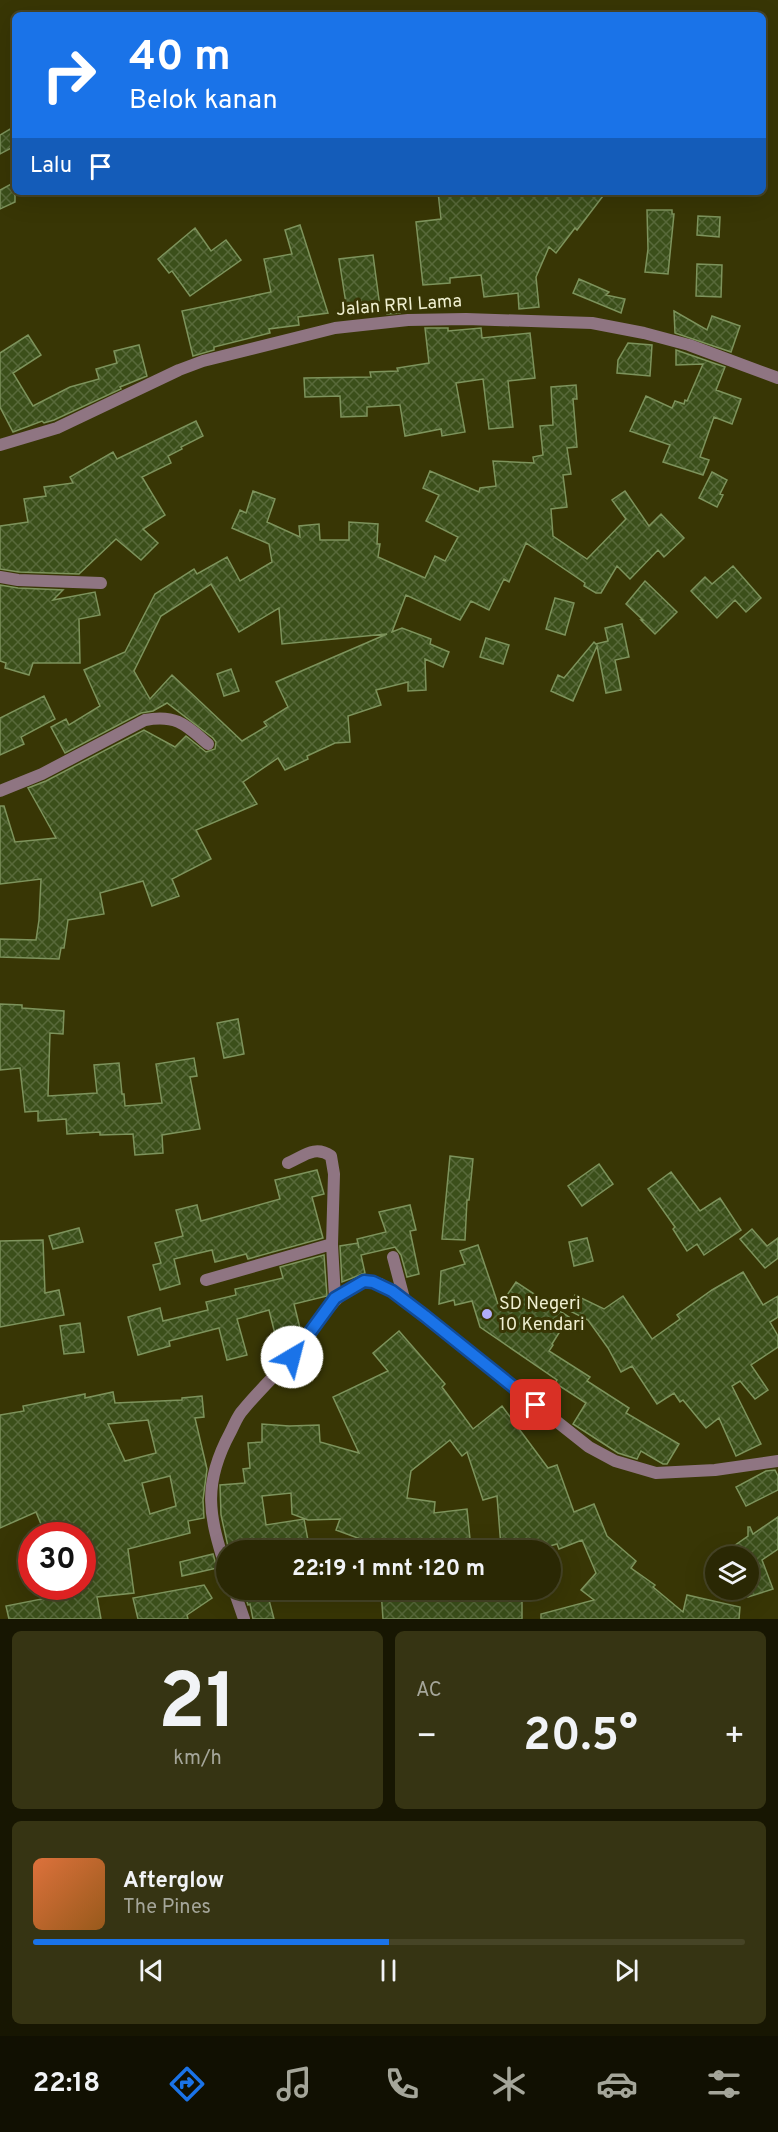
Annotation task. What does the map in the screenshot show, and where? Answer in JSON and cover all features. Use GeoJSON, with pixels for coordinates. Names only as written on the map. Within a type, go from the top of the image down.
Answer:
{"type":"FeatureCollection","features":[{"type":"Feature","properties":{"kind":"street","name":"Jalan RRI Lama"},"geometry":{"type":"LineString","coordinates":[[0,446],[57,428],[179,370],[203,361],[334,328],[408,320],[466,319],[592,323],[689,345],[778,378]]}},
{"type":"Feature","properties":{"kind":"street"},"geometry":{"type":"LineString","coordinates":[[0,577],[18,580],[101,583]]}},
{"type":"Feature","properties":{"kind":"street"},"geometry":{"type":"LineString","coordinates":[[0,790],[42,774],[125,730],[159,717],[174,719],[185,724],[208,744]]}},
{"type":"Feature","properties":{"kind":"street"},"geometry":{"type":"LineString","coordinates":[[288,1163],[317,1149],[331,1156],[334,1174],[332,1244],[335,1298]]}},
{"type":"Feature","properties":{"kind":"street"},"geometry":{"type":"LineString","coordinates":[[206,1280],[332,1244]]}},
{"type":"Feature","properties":{"kind":"street"},"geometry":{"type":"LineString","coordinates":[[393,1257],[405,1302]]}},
{"type":"Feature","properties":{"kind":"street"},"geometry":{"type":"LineString","coordinates":[[219,1540],[210,1498],[213,1471],[224,1444],[242,1411],[295,1353],[335,1298],[364,1281],[373,1282],[392,1291],[589,1447],[615,1461],[656,1473],[715,1470],[778,1461]]}},
{"type":"Feature","properties":{"kind":"street"},"geometry":{"type":"LineString","coordinates":[[237,1600],[244,1619]]}},
{"type":"Feature","properties":{"kind":"building"},"geometry":{"type":"Polygon","coordinates":[[[12,128],[12,148],[0,154],[0,135],[12,128]]]}},
{"type":"Feature","properties":{"kind":"building"},"geometry":{"type":"Polygon","coordinates":[[[12,184],[12,195],[15,195],[15,202],[0,209],[0,190],[12,184]]]}},
{"type":"Feature","properties":{"kind":"building"},"geometry":{"type":"Polygon","coordinates":[[[438,195],[604,195],[556,253],[549,247],[536,277],[539,307],[519,309],[518,293],[484,297],[481,275],[450,278],[450,283],[423,285],[416,222],[441,219],[438,195]]]}},
{"type":"Feature","properties":{"kind":"building"},"geometry":{"type":"Polygon","coordinates":[[[647,210],[672,210],[674,214],[668,274],[645,272],[648,249],[647,210]]]}},
{"type":"Feature","properties":{"kind":"building"},"geometry":{"type":"Polygon","coordinates":[[[698,216],[720,217],[719,237],[697,235],[698,216]]]}},
{"type":"Feature","properties":{"kind":"building"},"geometry":{"type":"Polygon","coordinates":[[[300,225],[328,313],[298,317],[299,325],[269,329],[270,333],[214,347],[214,350],[193,356],[182,311],[271,292],[264,259],[292,254],[285,230],[300,225]]]}},
{"type":"Feature","properties":{"kind":"building"},"geometry":{"type":"Polygon","coordinates":[[[195,228],[211,251],[226,240],[241,260],[190,296],[172,271],[169,273],[158,259],[195,228]]]}},
{"type":"Feature","properties":{"kind":"building"},"geometry":{"type":"Polygon","coordinates":[[[373,255],[380,307],[347,310],[339,259],[373,255]]]}},
{"type":"Feature","properties":{"kind":"building"},"geometry":{"type":"Polygon","coordinates":[[[697,264],[722,265],[721,297],[696,296],[697,264]]]}},
{"type":"Feature","properties":{"kind":"building"},"geometry":{"type":"Polygon","coordinates":[[[579,279],[609,292],[606,295],[625,299],[621,313],[573,293],[579,279]]]}},
{"type":"Feature","properties":{"kind":"building"},"geometry":{"type":"Polygon","coordinates":[[[399,298],[400,313],[387,314],[386,299],[399,298]]]}},
{"type":"Feature","properties":{"kind":"building"},"geometry":{"type":"Polygon","coordinates":[[[674,311],[707,330],[712,316],[740,326],[731,352],[675,333],[674,311]]]}},
{"type":"Feature","properties":{"kind":"building"},"geometry":{"type":"Polygon","coordinates":[[[425,328],[448,328],[448,331],[481,328],[482,338],[530,333],[535,378],[508,381],[513,427],[489,429],[483,379],[456,383],[465,432],[442,436],[441,429],[405,436],[400,405],[367,407],[367,416],[341,417],[340,396],[305,397],[304,378],[371,377],[370,372],[398,371],[397,368],[429,363],[425,328]]]}},
{"type":"Feature","properties":{"kind":"building"},"geometry":{"type":"Polygon","coordinates":[[[28,335],[41,355],[13,373],[33,406],[70,387],[99,379],[96,369],[117,363],[114,351],[139,345],[147,376],[54,420],[44,423],[42,421],[13,432],[0,407],[0,353],[28,335]]]}},
{"type":"Feature","properties":{"kind":"building"},"geometry":{"type":"Polygon","coordinates":[[[628,343],[652,345],[650,376],[617,373],[618,360],[628,343]]]}},
{"type":"Feature","properties":{"kind":"building"},"geometry":{"type":"Polygon","coordinates":[[[676,350],[725,367],[716,390],[741,399],[732,424],[714,417],[700,457],[709,460],[703,475],[663,462],[670,445],[630,431],[646,396],[672,408],[675,401],[684,404],[685,400],[687,401],[703,364],[676,365],[676,350]]]}},
{"type":"Feature","properties":{"kind":"building"},"geometry":{"type":"Polygon","coordinates":[[[576,385],[577,399],[573,399],[577,447],[567,448],[571,474],[563,475],[567,507],[551,509],[553,536],[587,559],[626,519],[612,500],[625,491],[649,526],[661,514],[684,538],[664,557],[658,550],[630,579],[617,566],[601,593],[596,593],[584,586],[585,583],[526,543],[509,582],[504,579],[489,610],[471,601],[460,620],[406,595],[392,632],[402,628],[431,639],[430,644],[449,652],[443,667],[425,659],[426,690],[408,691],[408,682],[376,690],[381,705],[348,716],[350,742],[335,743],[307,756],[308,759],[285,770],[278,758],[243,782],[257,804],[196,830],[211,859],[172,879],[179,896],[152,906],[143,881],[100,893],[104,914],[68,920],[64,948],[61,948],[59,959],[0,957],[0,939],[36,940],[41,879],[0,884],[0,806],[4,806],[15,842],[56,838],[28,788],[144,730],[175,747],[186,736],[206,752],[215,749],[216,742],[213,738],[167,703],[153,711],[141,713],[65,753],[51,727],[66,719],[69,725],[100,706],[84,670],[125,652],[155,594],[194,569],[197,574],[227,557],[240,581],[272,562],[269,544],[232,528],[240,510],[246,513],[253,491],[275,499],[267,522],[300,537],[299,526],[319,524],[320,540],[349,540],[349,522],[378,524],[377,544],[380,544],[378,557],[425,578],[435,556],[445,561],[458,537],[426,521],[439,495],[423,488],[430,471],[479,492],[480,488],[496,486],[493,461],[534,463],[533,457],[543,455],[540,426],[553,425],[551,387],[576,385]],[[211,584],[161,616],[134,671],[150,699],[172,675],[242,741],[267,726],[264,722],[288,707],[276,682],[387,634],[282,644],[279,608],[239,632],[211,584]]]}},
{"type":"Feature","properties":{"kind":"building"},"geometry":{"type":"Polygon","coordinates":[[[196,421],[203,436],[168,456],[171,463],[142,477],[165,515],[143,529],[158,543],[141,560],[116,539],[79,574],[0,569],[0,526],[28,522],[24,499],[46,496],[44,487],[73,483],[70,477],[113,452],[117,459],[196,421]]]}},
{"type":"Feature","properties":{"kind":"building"},"geometry":{"type":"Polygon","coordinates":[[[712,472],[727,480],[717,507],[699,498],[712,472]]]}},
{"type":"Feature","properties":{"kind":"building"},"geometry":{"type":"Polygon","coordinates":[[[733,566],[761,598],[746,612],[735,600],[717,618],[691,591],[705,577],[712,584],[733,566]]]}},
{"type":"Feature","properties":{"kind":"building"},"geometry":{"type":"Polygon","coordinates":[[[645,581],[677,612],[655,634],[626,604],[645,581]]]}},
{"type":"Feature","properties":{"kind":"building"},"geometry":{"type":"Polygon","coordinates":[[[0,585],[63,590],[53,600],[95,592],[100,615],[79,619],[80,663],[33,663],[29,675],[5,668],[6,663],[0,661],[0,585]]]}},
{"type":"Feature","properties":{"kind":"building"},"geometry":{"type":"Polygon","coordinates":[[[555,598],[574,603],[565,635],[546,629],[555,598]]]}},
{"type":"Feature","properties":{"kind":"building"},"geometry":{"type":"Polygon","coordinates":[[[622,624],[629,657],[615,660],[621,690],[606,693],[597,646],[573,701],[551,691],[558,675],[564,678],[594,642],[596,644],[608,641],[605,628],[622,624]]]}},
{"type":"Feature","properties":{"kind":"building"},"geometry":{"type":"Polygon","coordinates":[[[486,638],[509,645],[503,664],[480,657],[486,638]]]}},
{"type":"Feature","properties":{"kind":"building"},"geometry":{"type":"Polygon","coordinates":[[[231,669],[239,691],[224,696],[217,674],[231,669]]]}},
{"type":"Feature","properties":{"kind":"building"},"geometry":{"type":"Polygon","coordinates":[[[44,696],[55,719],[21,737],[24,744],[0,755],[0,718],[44,696]]]}},
{"type":"Feature","properties":{"kind":"building"},"geometry":{"type":"Polygon","coordinates":[[[0,1004],[64,1011],[63,1034],[50,1033],[48,1096],[97,1093],[94,1065],[119,1063],[125,1106],[162,1103],[156,1064],[194,1058],[197,1076],[190,1077],[200,1129],[162,1135],[163,1153],[135,1155],[133,1134],[100,1135],[100,1132],[67,1134],[66,1119],[38,1121],[38,1111],[25,1112],[20,1068],[0,1070],[0,1004]]]}},
{"type":"Feature","properties":{"kind":"building"},"geometry":{"type":"Polygon","coordinates":[[[238,1019],[244,1054],[224,1058],[217,1023],[238,1019]]]}},
{"type":"Feature","properties":{"kind":"building"},"geometry":{"type":"Polygon","coordinates":[[[450,1156],[473,1159],[469,1200],[467,1200],[465,1240],[442,1239],[450,1156]]]}},
{"type":"Feature","properties":{"kind":"building"},"geometry":{"type":"Polygon","coordinates":[[[599,1164],[613,1184],[582,1206],[568,1186],[599,1164]]]}},
{"type":"Feature","properties":{"kind":"building"},"geometry":{"type":"Polygon","coordinates":[[[317,1170],[324,1194],[312,1197],[323,1238],[248,1259],[246,1254],[215,1262],[212,1250],[174,1259],[180,1284],[160,1290],[153,1265],[161,1263],[155,1243],[183,1236],[176,1210],[197,1205],[201,1221],[280,1199],[275,1180],[317,1170]]]}},
{"type":"Feature","properties":{"kind":"building"},"geometry":{"type":"Polygon","coordinates":[[[671,1172],[700,1211],[720,1198],[741,1230],[704,1255],[697,1244],[687,1251],[673,1229],[675,1227],[648,1189],[671,1172]]]}},
{"type":"Feature","properties":{"kind":"building"},"geometry":{"type":"Polygon","coordinates":[[[410,1205],[416,1230],[410,1231],[419,1274],[407,1277],[401,1255],[395,1247],[361,1255],[365,1273],[342,1282],[340,1246],[358,1243],[357,1239],[386,1232],[379,1212],[410,1205]]]}},
{"type":"Feature","properties":{"kind":"building"},"geometry":{"type":"Polygon","coordinates":[[[79,1228],[83,1242],[53,1249],[49,1236],[79,1228]]]}},
{"type":"Feature","properties":{"kind":"building"},"geometry":{"type":"Polygon","coordinates":[[[752,1229],[767,1246],[778,1238],[778,1258],[765,1268],[740,1239],[752,1229]]]}},
{"type":"Feature","properties":{"kind":"building"},"geometry":{"type":"Polygon","coordinates":[[[587,1238],[593,1261],[574,1266],[569,1242],[587,1238]]]}},
{"type":"Feature","properties":{"kind":"building"},"geometry":{"type":"Polygon","coordinates":[[[43,1240],[45,1293],[59,1290],[64,1315],[0,1327],[0,1241],[43,1240]]]}},
{"type":"Feature","properties":{"kind":"building"},"geometry":{"type":"Polygon","coordinates":[[[478,1245],[499,1307],[516,1282],[569,1317],[549,1351],[590,1377],[587,1381],[629,1408],[626,1413],[679,1444],[667,1464],[641,1451],[637,1459],[618,1453],[573,1424],[586,1403],[555,1383],[557,1380],[480,1327],[472,1301],[455,1305],[454,1300],[439,1304],[441,1271],[465,1264],[460,1251],[478,1245]]]}},
{"type":"Feature","properties":{"kind":"building"},"geometry":{"type":"Polygon","coordinates":[[[324,1255],[327,1296],[294,1304],[301,1332],[298,1337],[277,1342],[269,1310],[237,1319],[247,1355],[227,1360],[219,1328],[169,1341],[170,1346],[138,1355],[128,1317],[160,1308],[163,1321],[208,1310],[206,1302],[236,1295],[235,1289],[283,1278],[280,1267],[324,1255]]]}},
{"type":"Feature","properties":{"kind":"building"},"geometry":{"type":"Polygon","coordinates":[[[743,1272],[763,1305],[778,1296],[778,1317],[770,1322],[778,1336],[778,1347],[751,1365],[768,1390],[755,1399],[740,1381],[732,1386],[761,1444],[736,1456],[719,1418],[706,1428],[683,1400],[680,1402],[674,1393],[657,1404],[632,1366],[621,1372],[608,1348],[588,1320],[568,1310],[575,1295],[604,1309],[623,1296],[652,1339],[680,1319],[677,1315],[712,1290],[743,1272]]]}},
{"type":"Feature","properties":{"kind":"building"},"geometry":{"type":"Polygon","coordinates":[[[80,1323],[84,1352],[64,1354],[60,1326],[80,1323]]]}},
{"type":"Feature","properties":{"kind":"building"},"geometry":{"type":"Polygon","coordinates":[[[399,1331],[445,1384],[442,1387],[473,1429],[502,1406],[548,1468],[557,1465],[574,1512],[594,1504],[607,1536],[636,1561],[631,1568],[655,1585],[653,1587],[683,1612],[687,1595],[740,1607],[739,1619],[541,1619],[541,1614],[594,1600],[581,1590],[596,1573],[582,1540],[561,1548],[561,1540],[500,1540],[497,1496],[483,1500],[467,1452],[462,1456],[450,1440],[411,1471],[407,1498],[435,1502],[434,1513],[467,1509],[470,1540],[363,1540],[336,1530],[340,1519],[308,1520],[292,1514],[291,1493],[262,1496],[266,1525],[304,1519],[308,1540],[227,1540],[221,1515],[220,1485],[245,1483],[243,1469],[250,1468],[248,1443],[262,1442],[262,1424],[319,1425],[320,1442],[359,1453],[333,1397],[388,1371],[373,1353],[399,1331]]]}},
{"type":"Feature","properties":{"kind":"building"},"geometry":{"type":"Polygon","coordinates":[[[113,1392],[115,1403],[182,1400],[182,1398],[202,1396],[204,1417],[195,1418],[207,1469],[203,1500],[204,1518],[188,1521],[190,1533],[128,1549],[134,1593],[97,1597],[101,1619],[9,1619],[6,1606],[37,1600],[96,1600],[96,1522],[40,1522],[36,1512],[0,1528],[0,1415],[24,1411],[23,1406],[85,1394],[85,1398],[113,1392]],[[148,1420],[108,1424],[125,1461],[156,1453],[148,1420]],[[170,1476],[142,1483],[150,1514],[176,1506],[170,1476]]]}},
{"type":"Feature","properties":{"kind":"building"},"geometry":{"type":"Polygon","coordinates":[[[775,1470],[778,1476],[778,1490],[746,1506],[736,1487],[766,1471],[775,1470]]]}},
{"type":"Feature","properties":{"kind":"building"},"geometry":{"type":"Polygon","coordinates":[[[778,1517],[778,1549],[762,1560],[773,1589],[759,1593],[759,1546],[734,1546],[748,1536],[748,1527],[753,1534],[778,1517]]]}},
{"type":"Feature","properties":{"kind":"building"},"geometry":{"type":"Polygon","coordinates":[[[213,1554],[216,1568],[182,1576],[180,1562],[213,1554]]]}},
{"type":"Feature","properties":{"kind":"building"},"geometry":{"type":"Polygon","coordinates":[[[204,1585],[212,1598],[187,1615],[188,1619],[138,1619],[133,1598],[204,1585]]]}},
{"type":"Feature","properties":{"kind":"building"},"geometry":{"type":"Polygon","coordinates":[[[246,1600],[269,1600],[274,1619],[253,1619],[250,1604],[248,1605],[246,1600]]]}},
{"type":"Feature","properties":{"kind":"building"},"geometry":{"type":"Polygon","coordinates":[[[382,1600],[522,1600],[522,1619],[383,1619],[382,1600]]]}},
{"type":"Feature","properties":{"kind":"place","name":"SD Negeri 10 Kendari"},"geometry":{"type":"Point","coordinates":[487,1314]}},
{"type":"Feature","properties":{"kind":"route"},"geometry":{"type":"LineString","coordinates":[[292,1357],[335,1298],[364,1281],[373,1282],[392,1291],[536,1405]]}}]}
